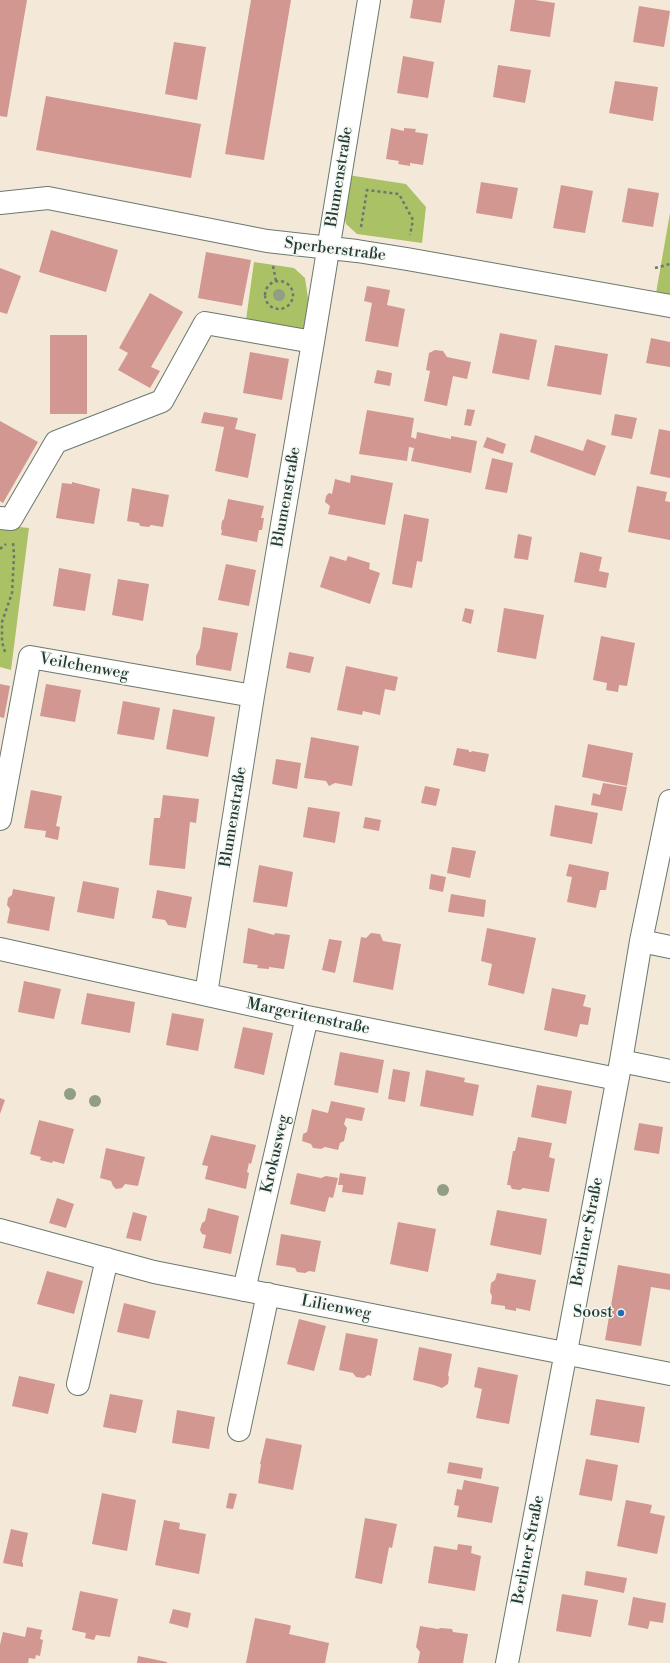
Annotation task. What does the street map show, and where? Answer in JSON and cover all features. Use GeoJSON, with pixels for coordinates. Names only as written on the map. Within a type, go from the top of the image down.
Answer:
{"type":"FeatureCollection","features":[{"type":"Feature","properties":{"kind":"street","name":"Blumenstraße"},"geometry":{"type":"LineString","coordinates":[[206,994],[253,696],[369,0]]}},
{"type":"Feature","properties":{"kind":"street","name":"Sperberstraße"},"geometry":{"type":"LineString","coordinates":[[0,203],[48,198],[268,241],[328,249],[357,251],[670,306]]}},
{"type":"Feature","properties":{"kind":"street"},"geometry":{"type":"LineString","coordinates":[[6,518],[56,442],[162,401],[205,323],[313,342]]}},
{"type":"Feature","properties":{"kind":"street","name":"Veilchenweg"},"geometry":{"type":"LineString","coordinates":[[0,818],[30,657],[253,696]]}},
{"type":"Feature","properties":{"kind":"street","name":"Berliner Straße"},"geometry":{"type":"LineString","coordinates":[[508,1663],[619,1070],[641,941],[670,801]]}},
{"type":"Feature","properties":{"kind":"street"},"geometry":{"type":"LineString","coordinates":[[641,941],[670,947]]}},
{"type":"Feature","properties":{"kind":"street","name":"Margeritenstraße"},"geometry":{"type":"LineString","coordinates":[[0,949],[307,1017],[619,1070],[670,1071]]}},
{"type":"Feature","properties":{"kind":"street","name":"Krokusweg"},"geometry":{"type":"LineString","coordinates":[[244,1290],[307,1017]]}},
{"type":"Feature","properties":{"kind":"street","name":"Lilienweg"},"geometry":{"type":"LineString","coordinates":[[0,1230],[154,1272],[670,1374]]}},
{"type":"Feature","properties":{"kind":"street"},"geometry":{"type":"LineString","coordinates":[[78,1384],[107,1259]]}},
{"type":"Feature","properties":{"kind":"street"},"geometry":{"type":"LineString","coordinates":[[239,1430],[268,1294]]}},
{"type":"Feature","properties":{"kind":"path"},"geometry":{"type":"LineString","coordinates":[[357,251],[367,190],[399,194],[413,220],[406,259]]}},
{"type":"Feature","properties":{"kind":"path"},"geometry":{"type":"LineString","coordinates":[[655,268],[670,264]]}},
{"type":"Feature","properties":{"kind":"path"},"geometry":{"type":"LineString","coordinates":[[276,281],[283,281],[289,285],[293,294],[290,304],[283,308],[277,309],[269,304],[265,296],[268,286],[276,281]]}},
{"type":"Feature","properties":{"kind":"path"},"geometry":{"type":"LineString","coordinates":[[6,518],[14,556],[12,593],[1,621],[2,642],[6,657]]}},
{"type":"Feature","properties":{"kind":"green space"},"geometry":{"type":"Polygon","coordinates":[[[348,175],[406,184],[426,207],[422,243],[357,234],[346,224],[343,207],[348,175]]]}},
{"type":"Feature","properties":{"kind":"green space"},"geometry":{"type":"Polygon","coordinates":[[[670,213],[670,295],[656,293],[670,213]]]}},
{"type":"Feature","properties":{"kind":"green space"},"geometry":{"type":"Polygon","coordinates":[[[254,262],[294,268],[305,278],[308,298],[306,331],[246,320],[254,262]]]}},
{"type":"Feature","properties":{"kind":"green space"},"geometry":{"type":"Polygon","coordinates":[[[0,525],[29,528],[11,670],[0,667],[0,525]]]}},
{"type":"Feature","properties":{"kind":"building"},"geometry":{"type":"Polygon","coordinates":[[[0,0],[27,0],[7,117],[0,116],[0,0]]]}},
{"type":"Feature","properties":{"kind":"building"},"geometry":{"type":"Polygon","coordinates":[[[251,0],[291,0],[264,160],[225,154],[251,0]]]}},
{"type":"Feature","properties":{"kind":"building"},"geometry":{"type":"Polygon","coordinates":[[[413,0],[445,0],[441,23],[410,18],[413,0]]]}},
{"type":"Feature","properties":{"kind":"building"},"geometry":{"type":"Polygon","coordinates":[[[515,0],[535,0],[555,3],[550,37],[510,31],[515,0]]]}},
{"type":"Feature","properties":{"kind":"building"},"geometry":{"type":"Polygon","coordinates":[[[639,6],[670,11],[664,47],[633,42],[639,6]]]}},
{"type":"Feature","properties":{"kind":"building"},"geometry":{"type":"Polygon","coordinates":[[[174,42],[206,47],[197,100],[165,94],[174,42]]]}},
{"type":"Feature","properties":{"kind":"building"},"geometry":{"type":"Polygon","coordinates":[[[403,56],[434,62],[428,98],[397,93],[403,56]]]}},
{"type":"Feature","properties":{"kind":"building"},"geometry":{"type":"Polygon","coordinates":[[[498,65],[531,70],[525,103],[493,97],[498,65]]]}},
{"type":"Feature","properties":{"kind":"building"},"geometry":{"type":"Polygon","coordinates":[[[615,81],[658,87],[653,121],[609,113],[615,81]]]}},
{"type":"Feature","properties":{"kind":"building"},"geometry":{"type":"Polygon","coordinates":[[[46,96],[201,124],[191,178],[36,150],[46,96]]]}},
{"type":"Feature","properties":{"kind":"building"},"geometry":{"type":"Polygon","coordinates":[[[391,128],[404,131],[404,128],[416,129],[415,132],[428,134],[423,165],[410,163],[410,166],[398,164],[399,161],[386,159],[391,128]]]}},
{"type":"Feature","properties":{"kind":"building"},"geometry":{"type":"Polygon","coordinates":[[[481,182],[518,188],[512,219],[476,213],[481,182]]]}},
{"type":"Feature","properties":{"kind":"building"},"geometry":{"type":"Polygon","coordinates":[[[561,185],[593,191],[585,233],[553,228],[561,185]]]}},
{"type":"Feature","properties":{"kind":"building"},"geometry":{"type":"Polygon","coordinates":[[[628,188],[659,193],[653,227],[622,222],[628,188]]]}},
{"type":"Feature","properties":{"kind":"building"},"geometry":{"type":"Polygon","coordinates":[[[51,230],[118,250],[106,292],[39,272],[51,230]]]}},
{"type":"Feature","properties":{"kind":"building"},"geometry":{"type":"Polygon","coordinates":[[[206,252],[251,260],[242,306],[198,298],[206,252]]]}},
{"type":"Feature","properties":{"kind":"building"},"geometry":{"type":"Polygon","coordinates":[[[0,268],[21,276],[7,314],[0,312],[0,268]]]}},
{"type":"Feature","properties":{"kind":"building"},"geometry":{"type":"Polygon","coordinates":[[[367,286],[390,290],[387,305],[405,309],[398,347],[365,341],[372,303],[364,301],[367,286]]]}},
{"type":"Feature","properties":{"kind":"building"},"geometry":{"type":"Polygon","coordinates":[[[150,293],[183,312],[151,367],[160,371],[150,388],[118,370],[128,353],[119,348],[150,293]]]}},
{"type":"Feature","properties":{"kind":"building"},"geometry":{"type":"Polygon","coordinates":[[[500,333],[537,340],[529,380],[492,373],[500,333]]]}},
{"type":"Feature","properties":{"kind":"building"},"geometry":{"type":"Polygon","coordinates":[[[50,335],[87,335],[87,414],[50,414],[50,335]]]}},
{"type":"Feature","properties":{"kind":"building"},"geometry":{"type":"Polygon","coordinates":[[[651,338],[670,342],[670,367],[646,363],[651,338]]]}},
{"type":"Feature","properties":{"kind":"building"},"geometry":{"type":"Polygon","coordinates":[[[555,345],[608,354],[601,395],[547,386],[555,345]]]}},
{"type":"Feature","properties":{"kind":"building"},"geometry":{"type":"Polygon","coordinates":[[[435,350],[443,351],[447,357],[471,362],[467,379],[453,376],[447,406],[424,401],[430,371],[426,370],[429,353],[435,350]]]}},
{"type":"Feature","properties":{"kind":"building"},"geometry":{"type":"Polygon","coordinates":[[[250,352],[289,359],[282,400],[243,393],[250,352]]]}},
{"type":"Feature","properties":{"kind":"building"},"geometry":{"type":"Polygon","coordinates":[[[377,370],[392,373],[390,386],[374,383],[377,370]]]}},
{"type":"Feature","properties":{"kind":"building"},"geometry":{"type":"Polygon","coordinates":[[[467,409],[475,410],[471,426],[464,425],[467,409]]]}},
{"type":"Feature","properties":{"kind":"building"},"geometry":{"type":"Polygon","coordinates":[[[367,410],[414,418],[411,437],[416,439],[417,432],[451,439],[451,436],[477,441],[471,473],[411,461],[414,448],[409,447],[407,461],[359,454],[367,410]]]}},
{"type":"Feature","properties":{"kind":"building"},"geometry":{"type":"Polygon","coordinates":[[[204,412],[238,418],[235,429],[256,434],[248,478],[215,471],[224,427],[201,423],[204,412]]]}},
{"type":"Feature","properties":{"kind":"building"},"geometry":{"type":"Polygon","coordinates":[[[615,414],[637,418],[632,439],[611,435],[615,414]]]}},
{"type":"Feature","properties":{"kind":"building"},"geometry":{"type":"Polygon","coordinates":[[[0,421],[38,442],[3,503],[0,501],[0,421]]]}},
{"type":"Feature","properties":{"kind":"building"},"geometry":{"type":"Polygon","coordinates":[[[659,429],[670,431],[670,478],[650,474],[659,429]]]}},
{"type":"Feature","properties":{"kind":"building"},"geometry":{"type":"Polygon","coordinates":[[[535,435],[583,451],[587,439],[606,446],[595,476],[530,452],[535,435]]]}},
{"type":"Feature","properties":{"kind":"building"},"geometry":{"type":"Polygon","coordinates":[[[487,437],[506,444],[503,454],[483,447],[487,437]]]}},
{"type":"Feature","properties":{"kind":"building"},"geometry":{"type":"Polygon","coordinates":[[[492,458],[513,463],[507,493],[485,489],[492,458]]]}},
{"type":"Feature","properties":{"kind":"building"},"geometry":{"type":"Polygon","coordinates":[[[351,475],[393,483],[385,525],[328,514],[330,506],[325,502],[326,496],[329,493],[332,494],[335,479],[350,483],[351,475]]]}},
{"type":"Feature","properties":{"kind":"building"},"geometry":{"type":"Polygon","coordinates":[[[72,482],[100,489],[94,524],[56,518],[62,483],[72,484],[72,482]]]}},
{"type":"Feature","properties":{"kind":"building"},"geometry":{"type":"Polygon","coordinates":[[[637,486],[667,492],[665,501],[670,502],[670,540],[628,532],[637,486]]]}},
{"type":"Feature","properties":{"kind":"building"},"geometry":{"type":"Polygon","coordinates":[[[132,488],[169,495],[163,527],[151,525],[149,527],[140,526],[139,523],[127,521],[132,488]]]}},
{"type":"Feature","properties":{"kind":"building"},"geometry":{"type":"Polygon","coordinates":[[[228,499],[264,506],[261,518],[264,518],[262,530],[259,530],[257,542],[221,535],[222,521],[224,519],[228,499]]]}},
{"type":"Feature","properties":{"kind":"building"},"geometry":{"type":"Polygon","coordinates":[[[404,514],[429,519],[422,562],[417,561],[412,588],[392,584],[404,514]]]}},
{"type":"Feature","properties":{"kind":"building"},"geometry":{"type":"Polygon","coordinates":[[[518,534],[532,537],[528,560],[514,558],[518,534]]]}},
{"type":"Feature","properties":{"kind":"building"},"geometry":{"type":"Polygon","coordinates":[[[580,552],[602,557],[599,571],[609,573],[606,588],[574,582],[580,552]]]}},
{"type":"Feature","properties":{"kind":"building"},"geometry":{"type":"Polygon","coordinates":[[[330,556],[346,561],[348,556],[370,563],[369,569],[380,573],[370,604],[320,587],[330,556]]]}},
{"type":"Feature","properties":{"kind":"building"},"geometry":{"type":"Polygon","coordinates":[[[226,564],[256,570],[249,606],[218,600],[226,564]]]}},
{"type":"Feature","properties":{"kind":"building"},"geometry":{"type":"Polygon","coordinates":[[[59,568],[91,574],[85,611],[53,606],[59,568]]]}},
{"type":"Feature","properties":{"kind":"building"},"geometry":{"type":"Polygon","coordinates":[[[118,579],[149,584],[143,621],[112,615],[118,579]]]}},
{"type":"Feature","properties":{"kind":"building"},"geometry":{"type":"Polygon","coordinates":[[[465,608],[474,610],[471,624],[462,621],[465,608]]]}},
{"type":"Feature","properties":{"kind":"building"},"geometry":{"type":"Polygon","coordinates":[[[504,608],[544,615],[536,659],[497,652],[504,608]]]}},
{"type":"Feature","properties":{"kind":"building"},"geometry":{"type":"Polygon","coordinates":[[[203,627],[238,633],[231,671],[196,665],[196,656],[200,648],[203,627]]]}},
{"type":"Feature","properties":{"kind":"building"},"geometry":{"type":"Polygon","coordinates":[[[601,636],[635,643],[627,686],[619,685],[618,692],[606,690],[607,683],[593,680],[601,636]]]}},
{"type":"Feature","properties":{"kind":"building"},"geometry":{"type":"Polygon","coordinates":[[[289,652],[314,657],[310,673],[286,668],[289,652]]]}},
{"type":"Feature","properties":{"kind":"building"},"geometry":{"type":"Polygon","coordinates":[[[346,666],[398,677],[395,691],[385,689],[380,715],[363,711],[362,715],[337,710],[346,666]]]}},
{"type":"Feature","properties":{"kind":"building"},"geometry":{"type":"Polygon","coordinates":[[[0,684],[10,686],[4,718],[0,717],[0,684]]]}},
{"type":"Feature","properties":{"kind":"building"},"geometry":{"type":"Polygon","coordinates":[[[46,684],[81,690],[75,722],[40,716],[46,684]]]}},
{"type":"Feature","properties":{"kind":"building"},"geometry":{"type":"Polygon","coordinates":[[[123,701],[160,708],[154,740],[117,734],[123,701]]]}},
{"type":"Feature","properties":{"kind":"building"},"geometry":{"type":"Polygon","coordinates":[[[173,709],[215,717],[208,757],[166,749],[173,709]]]}},
{"type":"Feature","properties":{"kind":"building"},"geometry":{"type":"Polygon","coordinates":[[[311,737],[359,746],[352,786],[335,783],[329,786],[326,781],[304,778],[311,737]]]}},
{"type":"Feature","properties":{"kind":"building"},"geometry":{"type":"Polygon","coordinates":[[[588,744],[633,753],[627,786],[582,777],[588,744]]]}},
{"type":"Feature","properties":{"kind":"building"},"geometry":{"type":"Polygon","coordinates":[[[457,748],[469,750],[469,752],[472,751],[489,754],[485,772],[453,765],[457,748]]]}},
{"type":"Feature","properties":{"kind":"building"},"geometry":{"type":"Polygon","coordinates":[[[276,759],[301,763],[297,789],[272,784],[276,759]]]}},
{"type":"Feature","properties":{"kind":"building"},"geometry":{"type":"Polygon","coordinates":[[[603,783],[627,787],[622,811],[591,805],[593,793],[600,795],[603,783]]]}},
{"type":"Feature","properties":{"kind":"building"},"geometry":{"type":"Polygon","coordinates":[[[425,786],[440,789],[436,806],[421,803],[425,786]]]}},
{"type":"Feature","properties":{"kind":"building"},"geometry":{"type":"Polygon","coordinates":[[[31,790],[62,796],[56,826],[60,827],[58,840],[45,837],[46,831],[24,828],[31,790]]]}},
{"type":"Feature","properties":{"kind":"building"},"geometry":{"type":"Polygon","coordinates":[[[163,795],[199,799],[196,823],[190,822],[185,869],[149,865],[154,818],[160,818],[163,795]]]}},
{"type":"Feature","properties":{"kind":"building"},"geometry":{"type":"Polygon","coordinates":[[[555,805],[598,813],[592,844],[550,836],[555,805]]]}},
{"type":"Feature","properties":{"kind":"building"},"geometry":{"type":"Polygon","coordinates":[[[308,807],[340,812],[335,843],[303,837],[308,807]]]}},
{"type":"Feature","properties":{"kind":"building"},"geometry":{"type":"Polygon","coordinates":[[[365,817],[381,820],[379,831],[363,828],[365,817]]]}},
{"type":"Feature","properties":{"kind":"building"},"geometry":{"type":"Polygon","coordinates":[[[452,847],[476,851],[470,878],[447,873],[452,847]]]}},
{"type":"Feature","properties":{"kind":"building"},"geometry":{"type":"Polygon","coordinates":[[[569,864],[609,872],[606,890],[600,890],[596,908],[567,902],[572,877],[566,876],[569,864]]]}},
{"type":"Feature","properties":{"kind":"building"},"geometry":{"type":"Polygon","coordinates":[[[259,865],[293,872],[287,907],[253,902],[259,865]]]}},
{"type":"Feature","properties":{"kind":"building"},"geometry":{"type":"Polygon","coordinates":[[[431,874],[446,877],[443,892],[429,889],[431,874]]]}},
{"type":"Feature","properties":{"kind":"building"},"geometry":{"type":"Polygon","coordinates":[[[83,881],[119,888],[114,919],[77,912],[83,881]]]}},
{"type":"Feature","properties":{"kind":"building"},"geometry":{"type":"Polygon","coordinates":[[[13,889],[55,897],[49,931],[7,923],[10,909],[7,905],[8,898],[12,895],[13,889]]]}},
{"type":"Feature","properties":{"kind":"building"},"geometry":{"type":"Polygon","coordinates":[[[157,890],[192,897],[186,928],[168,925],[165,920],[152,918],[157,890]]]}},
{"type":"Feature","properties":{"kind":"building"},"geometry":{"type":"Polygon","coordinates":[[[451,894],[486,900],[484,917],[448,912],[451,894]]]}},
{"type":"Feature","properties":{"kind":"building"},"geometry":{"type":"Polygon","coordinates":[[[248,928],[274,935],[275,933],[290,935],[284,969],[269,967],[269,969],[257,968],[258,965],[243,963],[248,928]]]}},
{"type":"Feature","properties":{"kind":"building"},"geometry":{"type":"Polygon","coordinates":[[[487,928],[536,938],[524,994],[488,985],[492,964],[481,961],[487,928]]]}},
{"type":"Feature","properties":{"kind":"building"},"geometry":{"type":"Polygon","coordinates":[[[371,933],[380,934],[383,941],[401,944],[393,990],[353,982],[361,937],[366,938],[371,933]]]}},
{"type":"Feature","properties":{"kind":"building"},"geometry":{"type":"Polygon","coordinates":[[[329,939],[342,941],[335,973],[322,970],[329,939]]]}},
{"type":"Feature","properties":{"kind":"building"},"geometry":{"type":"Polygon","coordinates":[[[24,981],[61,989],[54,1019],[18,1012],[24,981]]]}},
{"type":"Feature","properties":{"kind":"building"},"geometry":{"type":"Polygon","coordinates":[[[552,988],[586,995],[583,1006],[591,1008],[588,1025],[580,1024],[577,1037],[544,1030],[552,988]]]}},
{"type":"Feature","properties":{"kind":"building"},"geometry":{"type":"Polygon","coordinates":[[[87,993],[135,1002],[130,1033],[81,1024],[87,993]]]}},
{"type":"Feature","properties":{"kind":"building"},"geometry":{"type":"Polygon","coordinates":[[[172,1013],[204,1019],[198,1051],[166,1045],[172,1013]]]}},
{"type":"Feature","properties":{"kind":"building"},"geometry":{"type":"Polygon","coordinates":[[[243,1027],[273,1033],[264,1075],[234,1068],[243,1027]]]}},
{"type":"Feature","properties":{"kind":"building"},"geometry":{"type":"Polygon","coordinates":[[[340,1052],[384,1060],[378,1093],[334,1085],[340,1052]]]}},
{"type":"Feature","properties":{"kind":"building"},"geometry":{"type":"Polygon","coordinates":[[[393,1069],[410,1072],[405,1102],[388,1099],[393,1069]]]}},
{"type":"Feature","properties":{"kind":"building"},"geometry":{"type":"Polygon","coordinates":[[[426,1070],[465,1078],[464,1082],[479,1085],[473,1116],[420,1106],[426,1070]]]}},
{"type":"Feature","properties":{"kind":"building"},"geometry":{"type":"Polygon","coordinates":[[[537,1085],[572,1091],[566,1124],[531,1117],[537,1085]]]}},
{"type":"Feature","properties":{"kind":"building"},"geometry":{"type":"Polygon","coordinates":[[[0,1098],[5,1100],[0,1114],[0,1098]]]}},
{"type":"Feature","properties":{"kind":"building"},"geometry":{"type":"Polygon","coordinates":[[[331,1101],[365,1108],[362,1121],[346,1118],[344,1124],[347,1128],[344,1141],[340,1143],[338,1150],[325,1147],[321,1149],[313,1148],[311,1144],[302,1141],[303,1134],[307,1132],[312,1109],[328,1113],[331,1101]]]}},
{"type":"Feature","properties":{"kind":"building"},"geometry":{"type":"Polygon","coordinates":[[[39,1120],[74,1129],[64,1164],[40,1160],[41,1157],[30,1154],[39,1120]]]}},
{"type":"Feature","properties":{"kind":"building"},"geometry":{"type":"Polygon","coordinates":[[[639,1123],[663,1127],[659,1154],[634,1150],[639,1123]]]}},
{"type":"Feature","properties":{"kind":"building"},"geometry":{"type":"Polygon","coordinates":[[[211,1135],[256,1145],[251,1164],[249,1163],[246,1189],[205,1179],[208,1166],[202,1165],[211,1135]]]}},
{"type":"Feature","properties":{"kind":"building"},"geometry":{"type":"Polygon","coordinates":[[[518,1137],[552,1143],[549,1157],[555,1159],[549,1192],[523,1188],[520,1190],[512,1189],[510,1185],[507,1185],[513,1151],[515,1151],[518,1137]]]}},
{"type":"Feature","properties":{"kind":"building"},"geometry":{"type":"Polygon","coordinates":[[[106,1148],[145,1157],[138,1186],[125,1184],[122,1188],[116,1189],[111,1181],[100,1178],[106,1148]]]}},
{"type":"Feature","properties":{"kind":"building"},"geometry":{"type":"Polygon","coordinates":[[[297,1173],[321,1178],[326,1176],[338,1178],[333,1198],[329,1197],[325,1212],[290,1204],[297,1173]]]}},
{"type":"Feature","properties":{"kind":"building"},"geometry":{"type":"Polygon","coordinates":[[[340,1173],[366,1177],[363,1195],[342,1192],[343,1185],[338,1185],[340,1173]]]}},
{"type":"Feature","properties":{"kind":"building"},"geometry":{"type":"Polygon","coordinates":[[[57,1198],[74,1204],[66,1228],[49,1223],[57,1198]]]}},
{"type":"Feature","properties":{"kind":"building"},"geometry":{"type":"Polygon","coordinates":[[[208,1208],[239,1216],[231,1254],[203,1248],[206,1235],[202,1234],[200,1230],[202,1223],[205,1221],[208,1208]]]}},
{"type":"Feature","properties":{"kind":"building"},"geometry":{"type":"Polygon","coordinates":[[[497,1210],[547,1219],[541,1255],[490,1245],[497,1210]]]}},
{"type":"Feature","properties":{"kind":"building"},"geometry":{"type":"Polygon","coordinates":[[[133,1212],[147,1216],[141,1241],[126,1238],[133,1212]]]}},
{"type":"Feature","properties":{"kind":"building"},"geometry":{"type":"Polygon","coordinates":[[[398,1222],[436,1229],[428,1272],[390,1264],[398,1222]]]}},
{"type":"Feature","properties":{"kind":"building"},"geometry":{"type":"Polygon","coordinates":[[[281,1234],[321,1241],[315,1272],[297,1272],[295,1268],[276,1265],[281,1234]]]}},
{"type":"Feature","properties":{"kind":"building"},"geometry":{"type":"Polygon","coordinates":[[[618,1265],[670,1274],[670,1290],[651,1287],[641,1346],[605,1340],[618,1265]]]}},
{"type":"Feature","properties":{"kind":"building"},"geometry":{"type":"Polygon","coordinates":[[[47,1271],[83,1281],[74,1314],[37,1304],[47,1271]]]}},
{"type":"Feature","properties":{"kind":"building"},"geometry":{"type":"Polygon","coordinates":[[[497,1273],[536,1280],[530,1311],[516,1308],[516,1311],[505,1309],[505,1306],[491,1304],[491,1283],[495,1280],[497,1273]]]}},
{"type":"Feature","properties":{"kind":"building"},"geometry":{"type":"Polygon","coordinates":[[[124,1303],[156,1311],[149,1339],[117,1332],[124,1303]]]}},
{"type":"Feature","properties":{"kind":"building"},"geometry":{"type":"Polygon","coordinates":[[[299,1319],[326,1326],[314,1371],[287,1364],[299,1319]]]}},
{"type":"Feature","properties":{"kind":"building"},"geometry":{"type":"Polygon","coordinates":[[[346,1333],[378,1339],[371,1376],[368,1375],[364,1378],[356,1377],[353,1373],[339,1370],[346,1333]]]}},
{"type":"Feature","properties":{"kind":"building"},"geometry":{"type":"Polygon","coordinates":[[[419,1347],[452,1354],[448,1384],[442,1388],[413,1380],[419,1347]]]}},
{"type":"Feature","properties":{"kind":"building"},"geometry":{"type":"Polygon","coordinates":[[[478,1367],[518,1375],[509,1424],[476,1418],[482,1389],[474,1387],[478,1367]]]}},
{"type":"Feature","properties":{"kind":"building"},"geometry":{"type":"Polygon","coordinates":[[[19,1376],[55,1384],[48,1414],[12,1406],[19,1376]]]}},
{"type":"Feature","properties":{"kind":"building"},"geometry":{"type":"Polygon","coordinates":[[[110,1394],[143,1400],[136,1433],[103,1427],[110,1394]]]}},
{"type":"Feature","properties":{"kind":"building"},"geometry":{"type":"Polygon","coordinates":[[[596,1399],[645,1407],[639,1443],[590,1435],[596,1399]]]}},
{"type":"Feature","properties":{"kind":"building"},"geometry":{"type":"Polygon","coordinates":[[[177,1410],[215,1417],[209,1449],[172,1443],[177,1410]]]}},
{"type":"Feature","properties":{"kind":"building"},"geometry":{"type":"Polygon","coordinates":[[[266,1438],[302,1445],[293,1490],[258,1483],[260,1464],[266,1438]]]}},
{"type":"Feature","properties":{"kind":"building"},"geometry":{"type":"Polygon","coordinates":[[[586,1459],[618,1465],[612,1501],[579,1495],[586,1459]]]}},
{"type":"Feature","properties":{"kind":"building"},"geometry":{"type":"Polygon","coordinates":[[[449,1462],[483,1468],[481,1479],[447,1473],[449,1462]]]}},
{"type":"Feature","properties":{"kind":"building"},"geometry":{"type":"Polygon","coordinates":[[[464,1480],[499,1487],[492,1523],[457,1517],[459,1506],[454,1505],[457,1489],[462,1490],[464,1480]]]}},
{"type":"Feature","properties":{"kind":"building"},"geometry":{"type":"Polygon","coordinates":[[[102,1493],[136,1500],[127,1551],[92,1544],[102,1493]]]}},
{"type":"Feature","properties":{"kind":"building"},"geometry":{"type":"Polygon","coordinates":[[[229,1493],[237,1494],[233,1509],[226,1508],[229,1493]]]}},
{"type":"Feature","properties":{"kind":"building"},"geometry":{"type":"Polygon","coordinates":[[[626,1500],[652,1505],[650,1513],[665,1516],[657,1554],[617,1546],[626,1500]]]}},
{"type":"Feature","properties":{"kind":"building"},"geometry":{"type":"Polygon","coordinates":[[[365,1518],[397,1524],[392,1548],[389,1547],[382,1584],[355,1578],[365,1518]]]}},
{"type":"Feature","properties":{"kind":"building"},"geometry":{"type":"Polygon","coordinates":[[[164,1520],[180,1523],[179,1529],[206,1534],[199,1574],[155,1565],[164,1520]]]}},
{"type":"Feature","properties":{"kind":"building"},"geometry":{"type":"Polygon","coordinates":[[[11,1529],[28,1533],[22,1562],[23,1567],[3,1563],[11,1529]]]}},
{"type":"Feature","properties":{"kind":"building"},"geometry":{"type":"Polygon","coordinates":[[[458,1544],[472,1546],[471,1553],[481,1556],[475,1591],[428,1583],[434,1546],[457,1550],[458,1544]]]}},
{"type":"Feature","properties":{"kind":"building"},"geometry":{"type":"Polygon","coordinates":[[[586,1571],[627,1578],[624,1593],[584,1585],[586,1571]]]}},
{"type":"Feature","properties":{"kind":"building"},"geometry":{"type":"Polygon","coordinates":[[[80,1591],[118,1599],[110,1637],[96,1635],[94,1640],[85,1638],[86,1633],[72,1630],[80,1591]]]}},
{"type":"Feature","properties":{"kind":"building"},"geometry":{"type":"Polygon","coordinates":[[[562,1594],[598,1600],[591,1637],[556,1631],[562,1594]]]}},
{"type":"Feature","properties":{"kind":"building"},"geometry":{"type":"Polygon","coordinates":[[[633,1597],[666,1603],[663,1623],[650,1621],[648,1629],[628,1625],[633,1597]]]}},
{"type":"Feature","properties":{"kind":"building"},"geometry":{"type":"Polygon","coordinates":[[[173,1609],[191,1613],[188,1628],[169,1623],[173,1609]]]}},
{"type":"Feature","properties":{"kind":"building"},"geometry":{"type":"Polygon","coordinates":[[[255,1618],[289,1625],[291,1626],[289,1634],[329,1643],[325,1663],[246,1663],[255,1618]]]}},
{"type":"Feature","properties":{"kind":"building"},"geometry":{"type":"Polygon","coordinates":[[[420,1626],[438,1629],[452,1629],[453,1632],[468,1634],[463,1663],[418,1663],[420,1652],[416,1647],[420,1626]]]}},
{"type":"Feature","properties":{"kind":"building"},"geometry":{"type":"Polygon","coordinates":[[[27,1627],[42,1630],[40,1639],[43,1640],[40,1656],[36,1655],[35,1659],[29,1658],[28,1663],[0,1663],[0,1645],[3,1632],[25,1637],[27,1627]]]}},
{"type":"Feature","properties":{"kind":"building"},"geometry":{"type":"Polygon","coordinates":[[[138,1656],[167,1662],[167,1663],[137,1663],[138,1656]]]}},
{"type":"Feature","properties":{"kind":"place","name":"Soost"},"geometry":{"type":"Point","coordinates":[621,1313]}}]}
